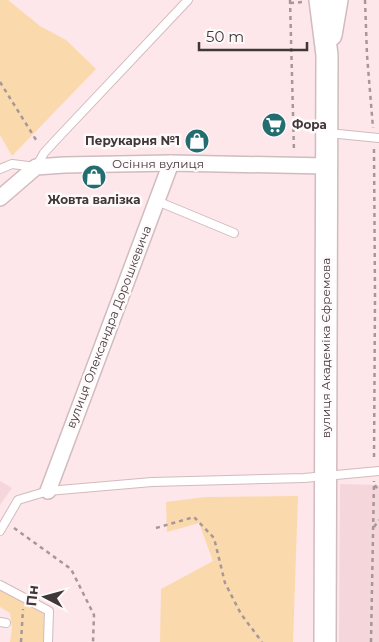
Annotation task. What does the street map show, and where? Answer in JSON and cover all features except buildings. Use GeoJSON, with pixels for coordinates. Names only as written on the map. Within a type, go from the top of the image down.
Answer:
{"type":"FeatureCollection","features":[{"type":"Feature","properties":{"kind":"main road","name":"вулиця Академіка Єфремова"},"geometry":{"type":"LineString","coordinates":[[320,0],[327,55],[328,133],[325,642]]}},
{"type":"Feature","properties":{"kind":"main road","name":"вулиця Академіка Єфремова"},"geometry":{"type":"LineString","coordinates":[[327,55],[337,0]]}},
{"type":"Feature","properties":{"kind":"street","name":"Осіння вулиця"},"geometry":{"type":"LineString","coordinates":[[36,167],[171,163],[328,166]]}},
{"type":"Feature","properties":{"kind":"street","name":"вулиця Олександра Дорошкевича"},"geometry":{"type":"LineString","coordinates":[[48,491],[171,163]]}},
{"type":"Feature","properties":{"kind":"street"},"geometry":{"type":"LineString","coordinates":[[0,198],[36,167]]}},
{"type":"Feature","properties":{"kind":"lane"},"geometry":{"type":"LineString","coordinates":[[0,169],[12,164],[36,167],[44,153],[188,0]]}},
{"type":"Feature","properties":{"kind":"lane"},"geometry":{"type":"LineString","coordinates":[[328,133],[376,138]]}},
{"type":"Feature","properties":{"kind":"lane"},"geometry":{"type":"LineString","coordinates":[[157,201],[234,232]]}},
{"type":"Feature","properties":{"kind":"lane"},"geometry":{"type":"LineString","coordinates":[[0,531],[18,500],[48,491],[152,482],[325,476],[377,470]]}},
{"type":"Feature","properties":{"kind":"lane"},"geometry":{"type":"LineString","coordinates":[[0,585],[49,611],[48,642]]}},
{"type":"Feature","properties":{"kind":"path"},"geometry":{"type":"LineString","coordinates":[[290,0],[294,166]]}},
{"type":"Feature","properties":{"kind":"path"},"geometry":{"type":"LineString","coordinates":[[365,0],[366,54],[376,138],[377,470],[374,484],[371,642]]}},
{"type":"Feature","properties":{"kind":"path"},"geometry":{"type":"LineString","coordinates":[[0,82],[44,153]]}},
{"type":"Feature","properties":{"kind":"path"},"geometry":{"type":"LineString","coordinates":[[374,484],[379,492]]}},
{"type":"Feature","properties":{"kind":"path"},"geometry":{"type":"LineString","coordinates":[[156,528],[194,517],[214,538],[226,583],[231,594],[241,614],[262,642]]}},
{"type":"Feature","properties":{"kind":"path"},"geometry":{"type":"LineString","coordinates":[[373,528],[379,520]]}},
{"type":"Feature","properties":{"kind":"path"},"geometry":{"type":"LineString","coordinates":[[6,522],[71,568],[94,615],[93,642]]}},
{"type":"Feature","properties":{"kind":"path"},"geometry":{"type":"LineString","coordinates":[[21,642],[23,597]]}},
{"type":"Feature","properties":{"kind":"shaded area"},"geometry":{"type":"Polygon","coordinates":[[[0,0],[8,0],[40,26],[66,40],[96,69],[12,156],[0,135],[0,0]]]}},
{"type":"Feature","properties":{"kind":"shaded area"},"geometry":{"type":"Polygon","coordinates":[[[0,481],[12,488],[0,505],[0,481]]]}},
{"type":"Feature","properties":{"kind":"shaded area"},"geometry":{"type":"Polygon","coordinates":[[[340,484],[379,485],[379,642],[339,642],[340,484]]]}},
{"type":"Feature","properties":{"kind":"shaded area"},"geometry":{"type":"Polygon","coordinates":[[[298,496],[293,642],[160,642],[161,589],[213,561],[199,523],[167,532],[166,502],[205,497],[298,496]]]}},
{"type":"Feature","properties":{"kind":"shaded area"},"geometry":{"type":"Polygon","coordinates":[[[0,590],[46,615],[45,642],[10,642],[12,628],[10,613],[0,607],[0,590]]]}},
{"type":"Feature","properties":{"kind":"place","name":"Фора"},"geometry":{"type":"Point","coordinates":[274,125]}},
{"type":"Feature","properties":{"kind":"place","name":"Перукарня №1"},"geometry":{"type":"Point","coordinates":[197,141]}},
{"type":"Feature","properties":{"kind":"place","name":"Жовта валізка"},"geometry":{"type":"Point","coordinates":[94,177]}}]}
